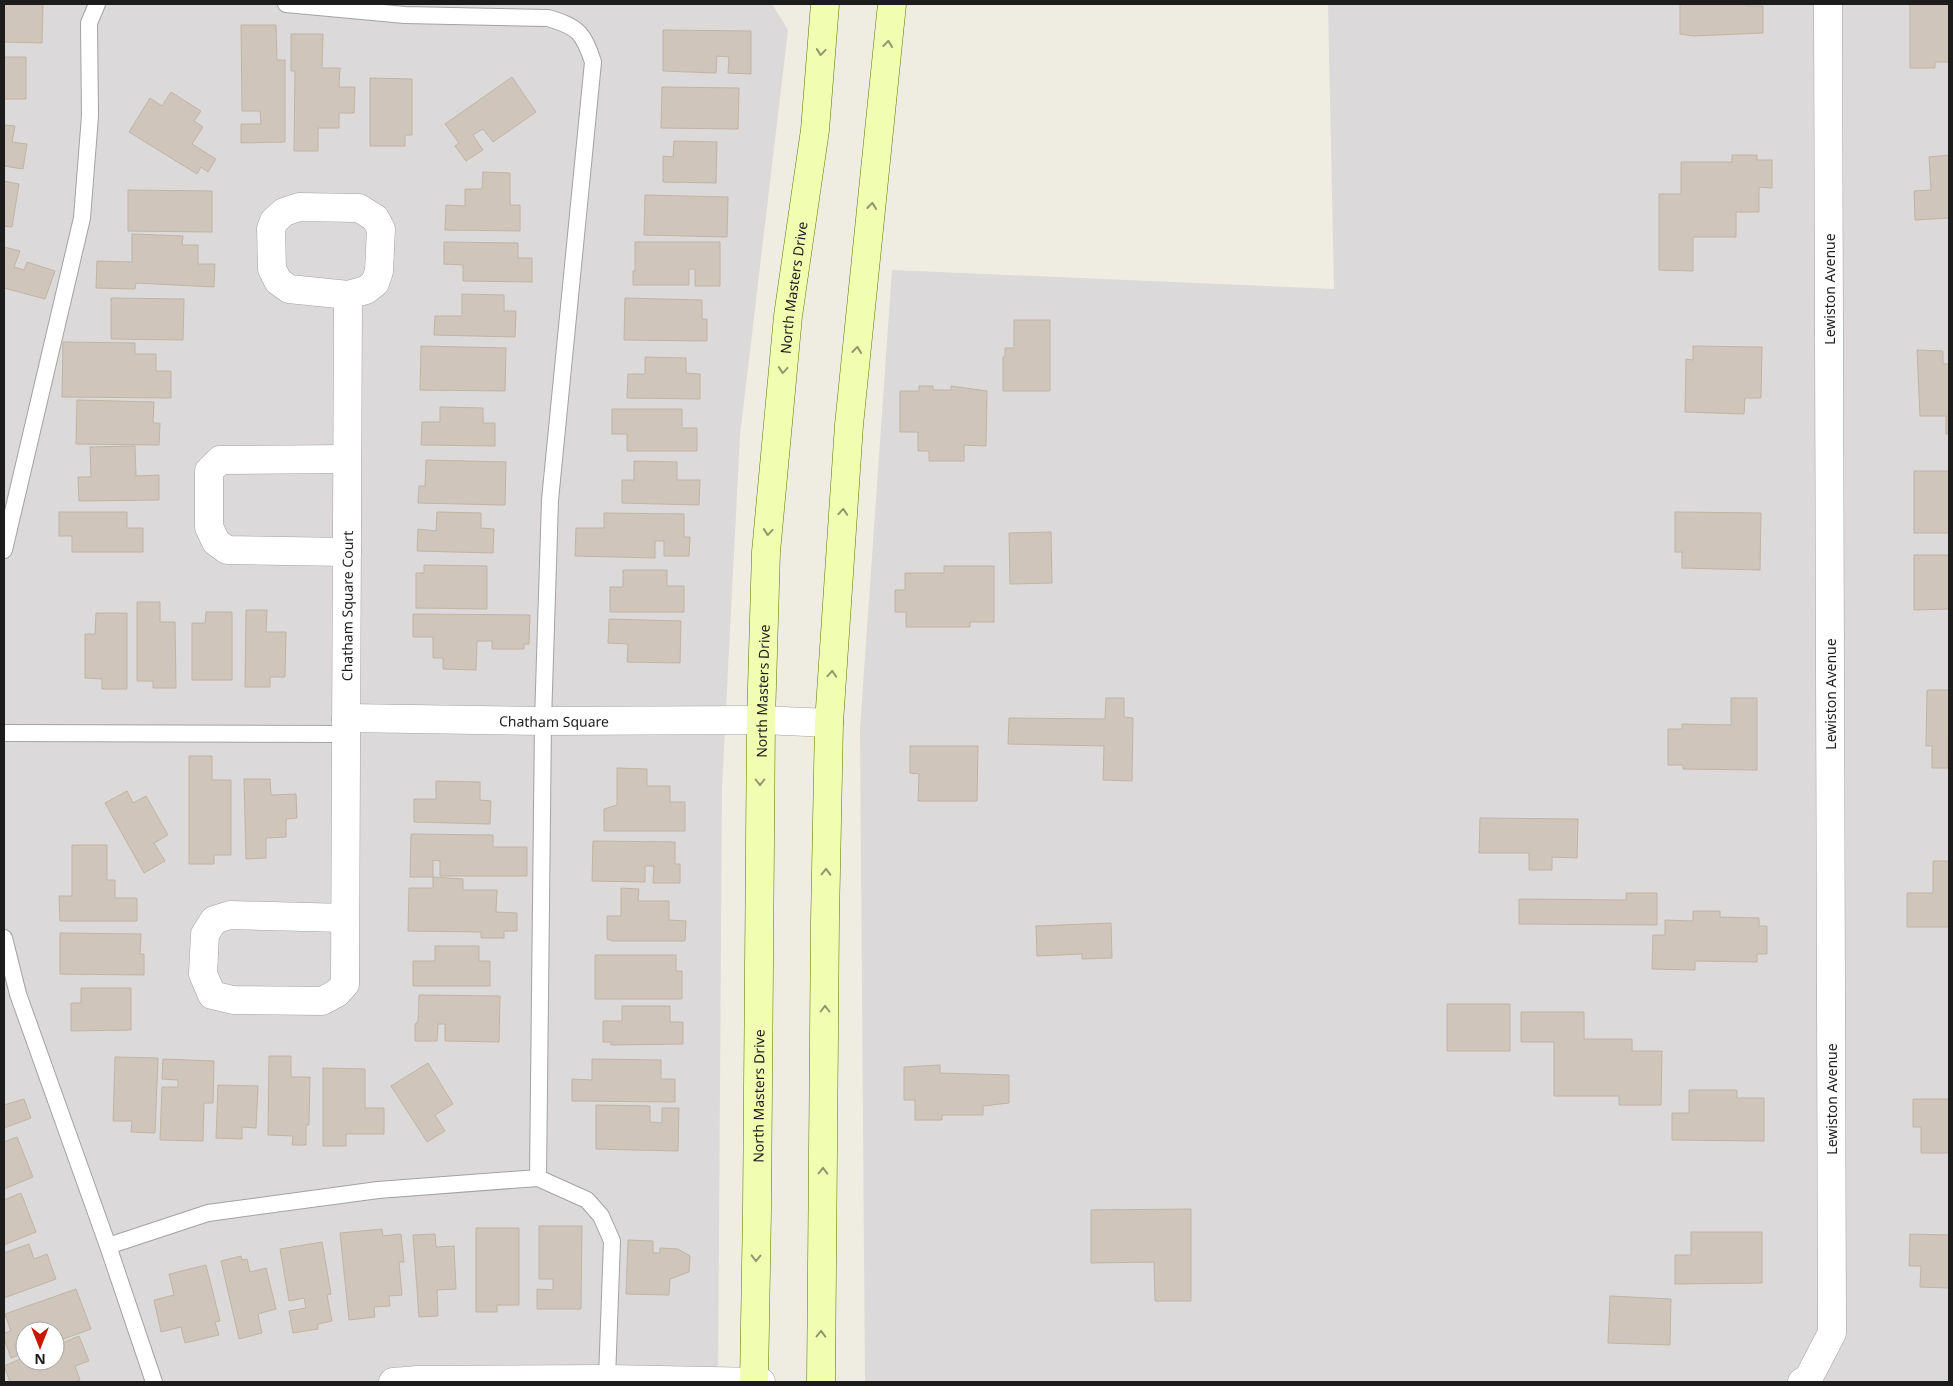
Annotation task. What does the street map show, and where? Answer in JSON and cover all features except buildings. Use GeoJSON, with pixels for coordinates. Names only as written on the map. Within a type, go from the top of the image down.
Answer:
{"type":"FeatureCollection","features":[{"type":"Feature","properties":{"kind":"main road","name":"North Masters Drive"},"geometry":{"type":"LineString","coordinates":[[756,1382],[761,720],[767,542],[788,316],[815,130],[825,4]]}},
{"type":"Feature","properties":{"kind":"main road"},"geometry":{"type":"LineString","coordinates":[[821,1382],[825,920],[829,723],[849,425],[892,4]]}},
{"type":"Feature","properties":{"kind":"street","name":"Lewiston Avenue"},"geometry":{"type":"LineString","coordinates":[[1805,1381],[1832,1333],[1828,4]]}},
{"type":"Feature","properties":{"kind":"street","name":"Chatham Square Court"},"geometry":{"type":"LineString","coordinates":[[346,918],[230,915],[214,920],[205,934],[204,974],[212,994],[233,1000],[322,1000],[337,994],[346,984],[348,295]]}},
{"type":"Feature","properties":{"kind":"street"},"geometry":{"type":"LineString","coordinates":[[347,459],[220,460],[210,471],[208,527],[216,542],[227,550],[347,552]]}},
{"type":"Feature","properties":{"kind":"street","name":"Chatham Square"},"geometry":{"type":"LineString","coordinates":[[346,726],[543,721],[761,720]]}},
{"type":"Feature","properties":{"kind":"street"},"geometry":{"type":"LineString","coordinates":[[761,720],[829,723]]}},
{"type":"Feature","properties":{"kind":"street"},"geometry":{"type":"LineString","coordinates":[[393,1382],[608,1379],[756,1382]]}},
{"type":"Feature","properties":{"kind":"lane"},"geometry":{"type":"LineString","coordinates":[[4,550],[82,218],[90,116],[90,23],[97,4]]}},
{"type":"Feature","properties":{"kind":"lane"},"geometry":{"type":"LineString","coordinates":[[286,4],[405,15],[548,18],[568,24],[580,33],[593,62],[550,500],[543,721],[538,1178]]}},
{"type":"Feature","properties":{"kind":"lane"},"geometry":{"type":"LineString","coordinates":[[4,733],[346,726]]}},
{"type":"Feature","properties":{"kind":"lane"},"geometry":{"type":"LineString","coordinates":[[4,938],[18,994],[108,1246],[154,1382]]}},
{"type":"Feature","properties":{"kind":"lane"},"geometry":{"type":"LineString","coordinates":[[108,1246],[208,1213],[378,1190],[538,1178],[587,1200],[601,1216],[612,1241],[608,1379]]}},
{"type":"Feature","properties":{"kind":"shaded area"},"geometry":{"type":"Polygon","coordinates":[[[4,4],[772,4],[788,30],[740,435],[722,787],[718,1382],[4,1382],[4,4]]]}},
{"type":"Feature","properties":{"kind":"shaded area"},"geometry":{"type":"Polygon","coordinates":[[[1328,4],[1949,4],[1949,1382],[865,1382],[860,729],[892,270],[1334,289],[1328,4]]]}}]}
